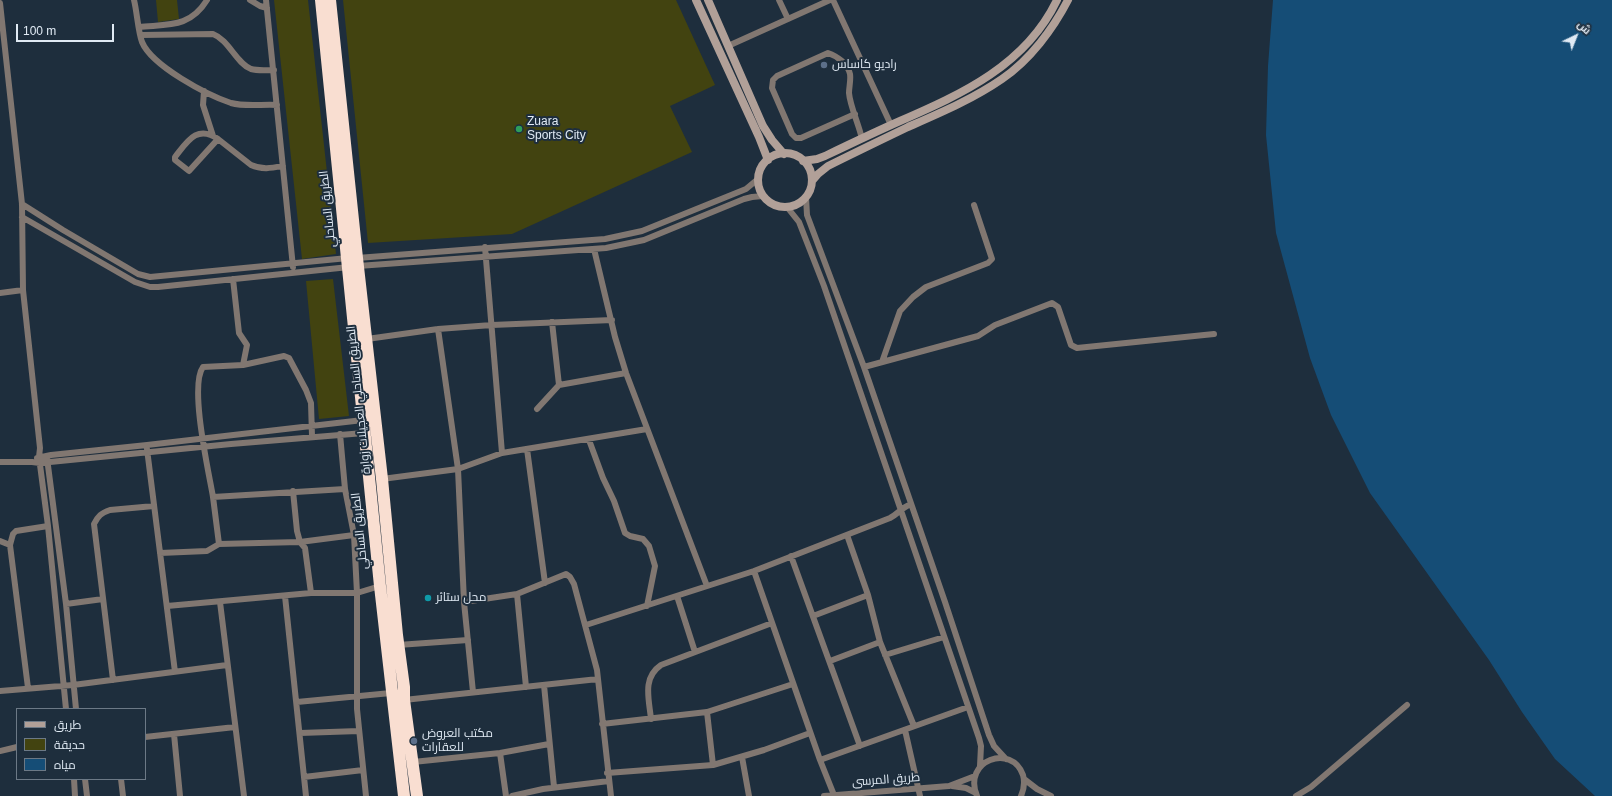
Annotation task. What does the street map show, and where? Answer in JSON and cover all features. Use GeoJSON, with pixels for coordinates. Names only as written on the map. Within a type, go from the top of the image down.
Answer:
{"type":"FeatureCollection","features":[{"type":"Feature","properties":{"kind":"highway","name":"الطريق الساحلي"},"geometry":{"type":"LineString","coordinates":[[321,0],[353,262],[364,433],[391,693],[404,796]]}},
{"type":"Feature","properties":{"kind":"highway","name":"الطريق الساحلي العجيلات زوارة"},"geometry":{"type":"LineString","coordinates":[[330,0],[353,262],[367,339],[398,645],[404,687],[404,700],[417,796]]}},
{"type":"Feature","properties":{"kind":"street"},"geometry":{"type":"LineString","coordinates":[[134,0],[144,44],[162,65],[188,83],[232,103],[277,105]]}},
{"type":"Feature","properties":{"kind":"street"},"geometry":{"type":"LineString","coordinates":[[139,27],[186,21],[201,10],[207,0]]}},
{"type":"Feature","properties":{"kind":"street"},"geometry":{"type":"LineString","coordinates":[[250,0],[267,8]]}},
{"type":"Feature","properties":{"kind":"street"},"geometry":{"type":"LineString","coordinates":[[266,0],[294,272]]}},
{"type":"Feature","properties":{"kind":"street"},"geometry":{"type":"LineString","coordinates":[[696,0],[759,137],[768,160]]}},
{"type":"Feature","properties":{"kind":"street"},"geometry":{"type":"LineString","coordinates":[[708,0],[763,126],[784,154]]}},
{"type":"Feature","properties":{"kind":"street"},"geometry":{"type":"LineString","coordinates":[[779,0],[788,19]]}},
{"type":"Feature","properties":{"kind":"street"},"geometry":{"type":"LineString","coordinates":[[728,46],[830,0]]}},
{"type":"Feature","properties":{"kind":"street"},"geometry":{"type":"LineString","coordinates":[[833,0],[891,125]]}},
{"type":"Feature","properties":{"kind":"street"},"geometry":{"type":"LineString","coordinates":[[803,161],[817,159],[972,87],[1002,67],[1017,54],[1036,34],[1057,0]]}},
{"type":"Feature","properties":{"kind":"street"},"geometry":{"type":"LineString","coordinates":[[812,181],[808,167],[803,161],[794,155],[784,154],[772,157],[768,160],[763,165],[758,179],[763,196],[770,202],[778,206],[787,207],[797,204],[806,197],[810,190],[812,181],[828,166],[976,95],[1004,78],[1043,40],[1068,0]]}},
{"type":"Feature","properties":{"kind":"street"},"geometry":{"type":"LineString","coordinates":[[0,3],[22,204],[23,290],[66,708]]}},
{"type":"Feature","properties":{"kind":"street"},"geometry":{"type":"LineString","coordinates":[[141,35],[213,34],[220,38],[249,68],[274,70]]}},
{"type":"Feature","properties":{"kind":"street"},"geometry":{"type":"LineString","coordinates":[[855,114],[801,138],[796,138],[792,134],[772,88],[773,80],[777,76],[828,53],[834,54],[847,66],[850,74],[849,93],[855,114],[862,139]]}},
{"type":"Feature","properties":{"kind":"street"},"geometry":{"type":"LineString","coordinates":[[972,87],[976,95]]}},
{"type":"Feature","properties":{"kind":"street"},"geometry":{"type":"LineString","coordinates":[[204,91],[203,105],[215,137]]}},
{"type":"Feature","properties":{"kind":"street"},"geometry":{"type":"LineString","coordinates":[[215,137],[190,170],[187,171],[175,160],[175,156],[191,137],[195,134],[201,134],[215,137],[251,165],[256,167],[268,168],[283,166]]}},
{"type":"Feature","properties":{"kind":"street"},"geometry":{"type":"LineString","coordinates":[[22,217],[140,284],[158,287],[294,272],[353,262],[485,247],[605,239],[633,233],[746,188],[758,179]]}},
{"type":"Feature","properties":{"kind":"street"},"geometry":{"type":"LineString","coordinates":[[22,204],[138,274],[158,277],[293,263],[486,257],[594,249],[644,240],[744,199],[763,196]]}},
{"type":"Feature","properties":{"kind":"street"},"geometry":{"type":"LineString","coordinates":[[806,197],[807,215],[864,367],[989,735],[994,746],[1006,759],[1018,766],[1024,779],[1021,796]]}},
{"type":"Feature","properties":{"kind":"street"},"geometry":{"type":"LineString","coordinates":[[882,362],[900,310],[913,297],[926,288],[988,263],[992,259],[974,205]]}},
{"type":"Feature","properties":{"kind":"street"},"geometry":{"type":"LineString","coordinates":[[787,207],[803,229],[824,286],[981,746],[980,766],[975,776],[974,788],[976,794]]}},
{"type":"Feature","properties":{"kind":"street"},"geometry":{"type":"LineString","coordinates":[[633,233],[635,242]]}},
{"type":"Feature","properties":{"kind":"street"},"geometry":{"type":"LineString","coordinates":[[485,247],[502,453]]}},
{"type":"Feature","properties":{"kind":"street"},"geometry":{"type":"LineString","coordinates":[[594,249],[615,337],[626,373],[707,586]]}},
{"type":"Feature","properties":{"kind":"street"},"geometry":{"type":"LineString","coordinates":[[222,270],[223,280]]}},
{"type":"Feature","properties":{"kind":"street"},"geometry":{"type":"LineString","coordinates":[[234,279],[239,333],[247,345],[243,365]]}},
{"type":"Feature","properties":{"kind":"street"},"geometry":{"type":"LineString","coordinates":[[0,292],[23,290]]}},
{"type":"Feature","properties":{"kind":"street"},"geometry":{"type":"LineString","coordinates":[[864,367],[978,336],[995,325],[1052,303],[1058,307],[1071,345],[1077,348],[1214,334]]}},
{"type":"Feature","properties":{"kind":"street"},"geometry":{"type":"LineString","coordinates":[[367,339],[438,329],[492,325],[612,320]]}},
{"type":"Feature","properties":{"kind":"street"},"geometry":{"type":"LineString","coordinates":[[552,322],[559,385]]}},
{"type":"Feature","properties":{"kind":"street"},"geometry":{"type":"LineString","coordinates":[[438,329],[458,469],[464,602],[473,692]]}},
{"type":"Feature","properties":{"kind":"street"},"geometry":{"type":"LineString","coordinates":[[219,544],[219,533],[203,439],[198,386],[199,373],[202,369],[207,366],[243,365],[284,356],[289,358],[306,390],[311,403],[312,436]]}},
{"type":"Feature","properties":{"kind":"street"},"geometry":{"type":"LineString","coordinates":[[537,409],[559,385],[626,373]]}},
{"type":"Feature","properties":{"kind":"street"},"geometry":{"type":"LineString","coordinates":[[147,449],[203,439],[363,420]]}},
{"type":"Feature","properties":{"kind":"street"},"geometry":{"type":"LineString","coordinates":[[382,479],[458,469],[502,453],[589,440],[647,429]]}},
{"type":"Feature","properties":{"kind":"street"},"geometry":{"type":"LineString","coordinates":[[0,462],[40,463],[47,459],[147,449],[364,433]]}},
{"type":"Feature","properties":{"kind":"street"},"geometry":{"type":"LineString","coordinates":[[340,434],[345,489],[354,535],[356,593],[356,709],[366,796]]}},
{"type":"Feature","properties":{"kind":"street"},"geometry":{"type":"LineString","coordinates":[[230,436],[230,444]]}},
{"type":"Feature","properties":{"kind":"street"},"geometry":{"type":"LineString","coordinates":[[589,440],[603,478],[614,501],[625,533],[643,540],[649,546],[655,566],[647,606]]}},
{"type":"Feature","properties":{"kind":"street"},"geometry":{"type":"LineString","coordinates":[[40,448],[47,459],[66,604],[76,708]]}},
{"type":"Feature","properties":{"kind":"street"},"geometry":{"type":"LineString","coordinates":[[147,449],[175,672]]}},
{"type":"Feature","properties":{"kind":"street"},"geometry":{"type":"LineString","coordinates":[[527,449],[545,583]]}},
{"type":"Feature","properties":{"kind":"street"},"geometry":{"type":"LineString","coordinates":[[39,456],[47,459]]}},
{"type":"Feature","properties":{"kind":"street"},"geometry":{"type":"LineString","coordinates":[[32,462],[39,456]]}},
{"type":"Feature","properties":{"kind":"street"},"geometry":{"type":"LineString","coordinates":[[213,497],[345,489]]}},
{"type":"Feature","properties":{"kind":"street"},"geometry":{"type":"LineString","coordinates":[[293,491],[297,531],[300,542],[305,548],[311,593]]}},
{"type":"Feature","properties":{"kind":"street"},"geometry":{"type":"LineString","coordinates":[[586,626],[754,571],[890,518],[911,504]]}},
{"type":"Feature","properties":{"kind":"street"},"geometry":{"type":"LineString","coordinates":[[113,680],[94,524],[97,517],[103,512],[154,506]]}},
{"type":"Feature","properties":{"kind":"street"},"geometry":{"type":"LineString","coordinates":[[28,688],[10,545],[13,534],[16,531],[48,526]]}},
{"type":"Feature","properties":{"kind":"street"},"geometry":{"type":"LineString","coordinates":[[160,553],[207,551],[219,544],[300,542],[354,535]]}},
{"type":"Feature","properties":{"kind":"street"},"geometry":{"type":"LineString","coordinates":[[847,535],[868,595],[880,642],[914,726]]}},
{"type":"Feature","properties":{"kind":"street"},"geometry":{"type":"LineString","coordinates":[[0,541],[10,545]]}},
{"type":"Feature","properties":{"kind":"street"},"geometry":{"type":"LineString","coordinates":[[791,556],[860,746]]}},
{"type":"Feature","properties":{"kind":"street"},"geometry":{"type":"LineString","coordinates":[[754,571],[810,733],[834,795]]}},
{"type":"Feature","properties":{"kind":"street"},"geometry":{"type":"LineString","coordinates":[[464,602],[517,594],[559,576],[566,574],[570,577],[574,584],[586,626],[598,679],[611,796]]}},
{"type":"Feature","properties":{"kind":"street"},"geometry":{"type":"LineString","coordinates":[[167,606],[311,593],[356,593],[380,586]]}},
{"type":"Feature","properties":{"kind":"street"},"geometry":{"type":"LineString","coordinates":[[517,594],[526,687]]}},
{"type":"Feature","properties":{"kind":"street"},"geometry":{"type":"LineString","coordinates":[[813,616],[868,595]]}},
{"type":"Feature","properties":{"kind":"street"},"geometry":{"type":"LineString","coordinates":[[285,596],[306,796]]}},
{"type":"Feature","properties":{"kind":"street"},"geometry":{"type":"LineString","coordinates":[[677,596],[695,652]]}},
{"type":"Feature","properties":{"kind":"street"},"geometry":{"type":"LineString","coordinates":[[66,604],[103,599]]}},
{"type":"Feature","properties":{"kind":"street"},"geometry":{"type":"LineString","coordinates":[[220,602],[244,796]]}},
{"type":"Feature","properties":{"kind":"street"},"geometry":{"type":"LineString","coordinates":[[652,719],[648,691],[649,679],[661,665],[772,623]]}},
{"type":"Feature","properties":{"kind":"street"},"geometry":{"type":"LineString","coordinates":[[885,655],[944,637]]}},
{"type":"Feature","properties":{"kind":"street"},"geometry":{"type":"LineString","coordinates":[[398,645],[468,640]]}},
{"type":"Feature","properties":{"kind":"street"},"geometry":{"type":"LineString","coordinates":[[830,661],[880,642]]}},
{"type":"Feature","properties":{"kind":"street"},"geometry":{"type":"LineString","coordinates":[[0,691],[73,685],[227,665]]}},
{"type":"Feature","properties":{"kind":"street"},"geometry":{"type":"LineString","coordinates":[[404,700],[598,679]]}},
{"type":"Feature","properties":{"kind":"street"},"geometry":{"type":"LineString","coordinates":[[602,724],[707,712],[793,684]]}},
{"type":"Feature","properties":{"kind":"street"},"geometry":{"type":"LineString","coordinates":[[544,685],[554,787]]}},
{"type":"Feature","properties":{"kind":"street"},"geometry":{"type":"LineString","coordinates":[[297,702],[391,693]]}},
{"type":"Feature","properties":{"kind":"street"},"geometry":{"type":"LineString","coordinates":[[1296,796],[1312,787],[1407,705]]}},
{"type":"Feature","properties":{"kind":"street"},"geometry":{"type":"LineString","coordinates":[[820,760],[968,707]]}},
{"type":"Feature","properties":{"kind":"street"},"geometry":{"type":"LineString","coordinates":[[707,712],[713,765]]}},
{"type":"Feature","properties":{"kind":"street"},"geometry":{"type":"LineString","coordinates":[[146,737],[235,727]]}},
{"type":"Feature","properties":{"kind":"street"},"geometry":{"type":"LineString","coordinates":[[905,730],[920,796]]}},
{"type":"Feature","properties":{"kind":"street"},"geometry":{"type":"LineString","coordinates":[[300,733],[359,731]]}},
{"type":"Feature","properties":{"kind":"street"},"geometry":{"type":"LineString","coordinates":[[608,773],[713,765],[742,757],[810,733]]}},
{"type":"Feature","properties":{"kind":"street"},"geometry":{"type":"LineString","coordinates":[[174,734],[180,796]]}},
{"type":"Feature","properties":{"kind":"street"},"geometry":{"type":"LineString","coordinates":[[413,762],[500,753],[549,744]]}},
{"type":"Feature","properties":{"kind":"street"},"geometry":{"type":"LineString","coordinates":[[0,751],[16,747]]}},
{"type":"Feature","properties":{"kind":"street"},"geometry":{"type":"LineString","coordinates":[[500,753],[506,796]]}},
{"type":"Feature","properties":{"kind":"street"},"geometry":{"type":"LineString","coordinates":[[742,757],[749,796]]}},
{"type":"Feature","properties":{"kind":"street"},"geometry":{"type":"LineString","coordinates":[[980,766],[992,759],[1006,759]]}},
{"type":"Feature","properties":{"kind":"street"},"geometry":{"type":"LineString","coordinates":[[304,777],[363,770]]}},
{"type":"Feature","properties":{"kind":"street","name":"طريق المرسى"},"geometry":{"type":"LineString","coordinates":[[949,786],[975,776]]}},
{"type":"Feature","properties":{"kind":"street"},"geometry":{"type":"LineString","coordinates":[[1024,779],[1037,789],[1051,796]]}},
{"type":"Feature","properties":{"kind":"street"},"geometry":{"type":"LineString","coordinates":[[74,780],[75,796]]}},
{"type":"Feature","properties":{"kind":"street"},"geometry":{"type":"LineString","coordinates":[[84,780],[86,796]]}},
{"type":"Feature","properties":{"kind":"street"},"geometry":{"type":"LineString","coordinates":[[121,780],[123,796]]}},
{"type":"Feature","properties":{"kind":"street"},"geometry":{"type":"LineString","coordinates":[[512,796],[554,787],[609,781]]}},
{"type":"Feature","properties":{"kind":"street","name":"طريق المرسى"},"geometry":{"type":"LineString","coordinates":[[824,796],[886,793],[949,786],[966,788],[976,794]]}},
{"type":"Feature","properties":{"kind":"green space"},"geometry":{"type":"Polygon","coordinates":[[[156,0],[177,0],[179,19],[158,22],[156,0]]]}},
{"type":"Feature","properties":{"kind":"green space"},"geometry":{"type":"Polygon","coordinates":[[[274,0],[308,0],[336,254],[302,259],[274,0]]]}},
{"type":"Feature","properties":{"kind":"green space","name":"Zuara Sports City"},"geometry":{"type":"Polygon","coordinates":[[[343,0],[676,0],[715,85],[670,106],[692,152],[512,234],[368,243],[343,0]]]}},
{"type":"Feature","properties":{"kind":"green space"},"geometry":{"type":"Polygon","coordinates":[[[333,279],[349,416],[319,419],[306,281],[333,279]]]}},
{"type":"Feature","properties":{"kind":"water"},"geometry":{"type":"Polygon","coordinates":[[[1273,0],[1612,0],[1612,796],[1595,796],[1555,759],[1522,712],[1489,660],[1370,493],[1331,415],[1310,358],[1276,233],[1266,135],[1268,66],[1273,0]]]}},
{"type":"Feature","properties":{"kind":"place","name":"راديو كاساس"},"geometry":{"type":"Point","coordinates":[824,65]}},
{"type":"Feature","properties":{"kind":"place","name":"Zuara Sports City"},"geometry":{"type":"Point","coordinates":[519,129]}},
{"type":"Feature","properties":{"kind":"place","name":"محل ستائر"},"geometry":{"type":"Point","coordinates":[428,598]}},
{"type":"Feature","properties":{"kind":"place","name":"مكتب العروض للعقارات"},"geometry":{"type":"Point","coordinates":[414,741]}}]}
